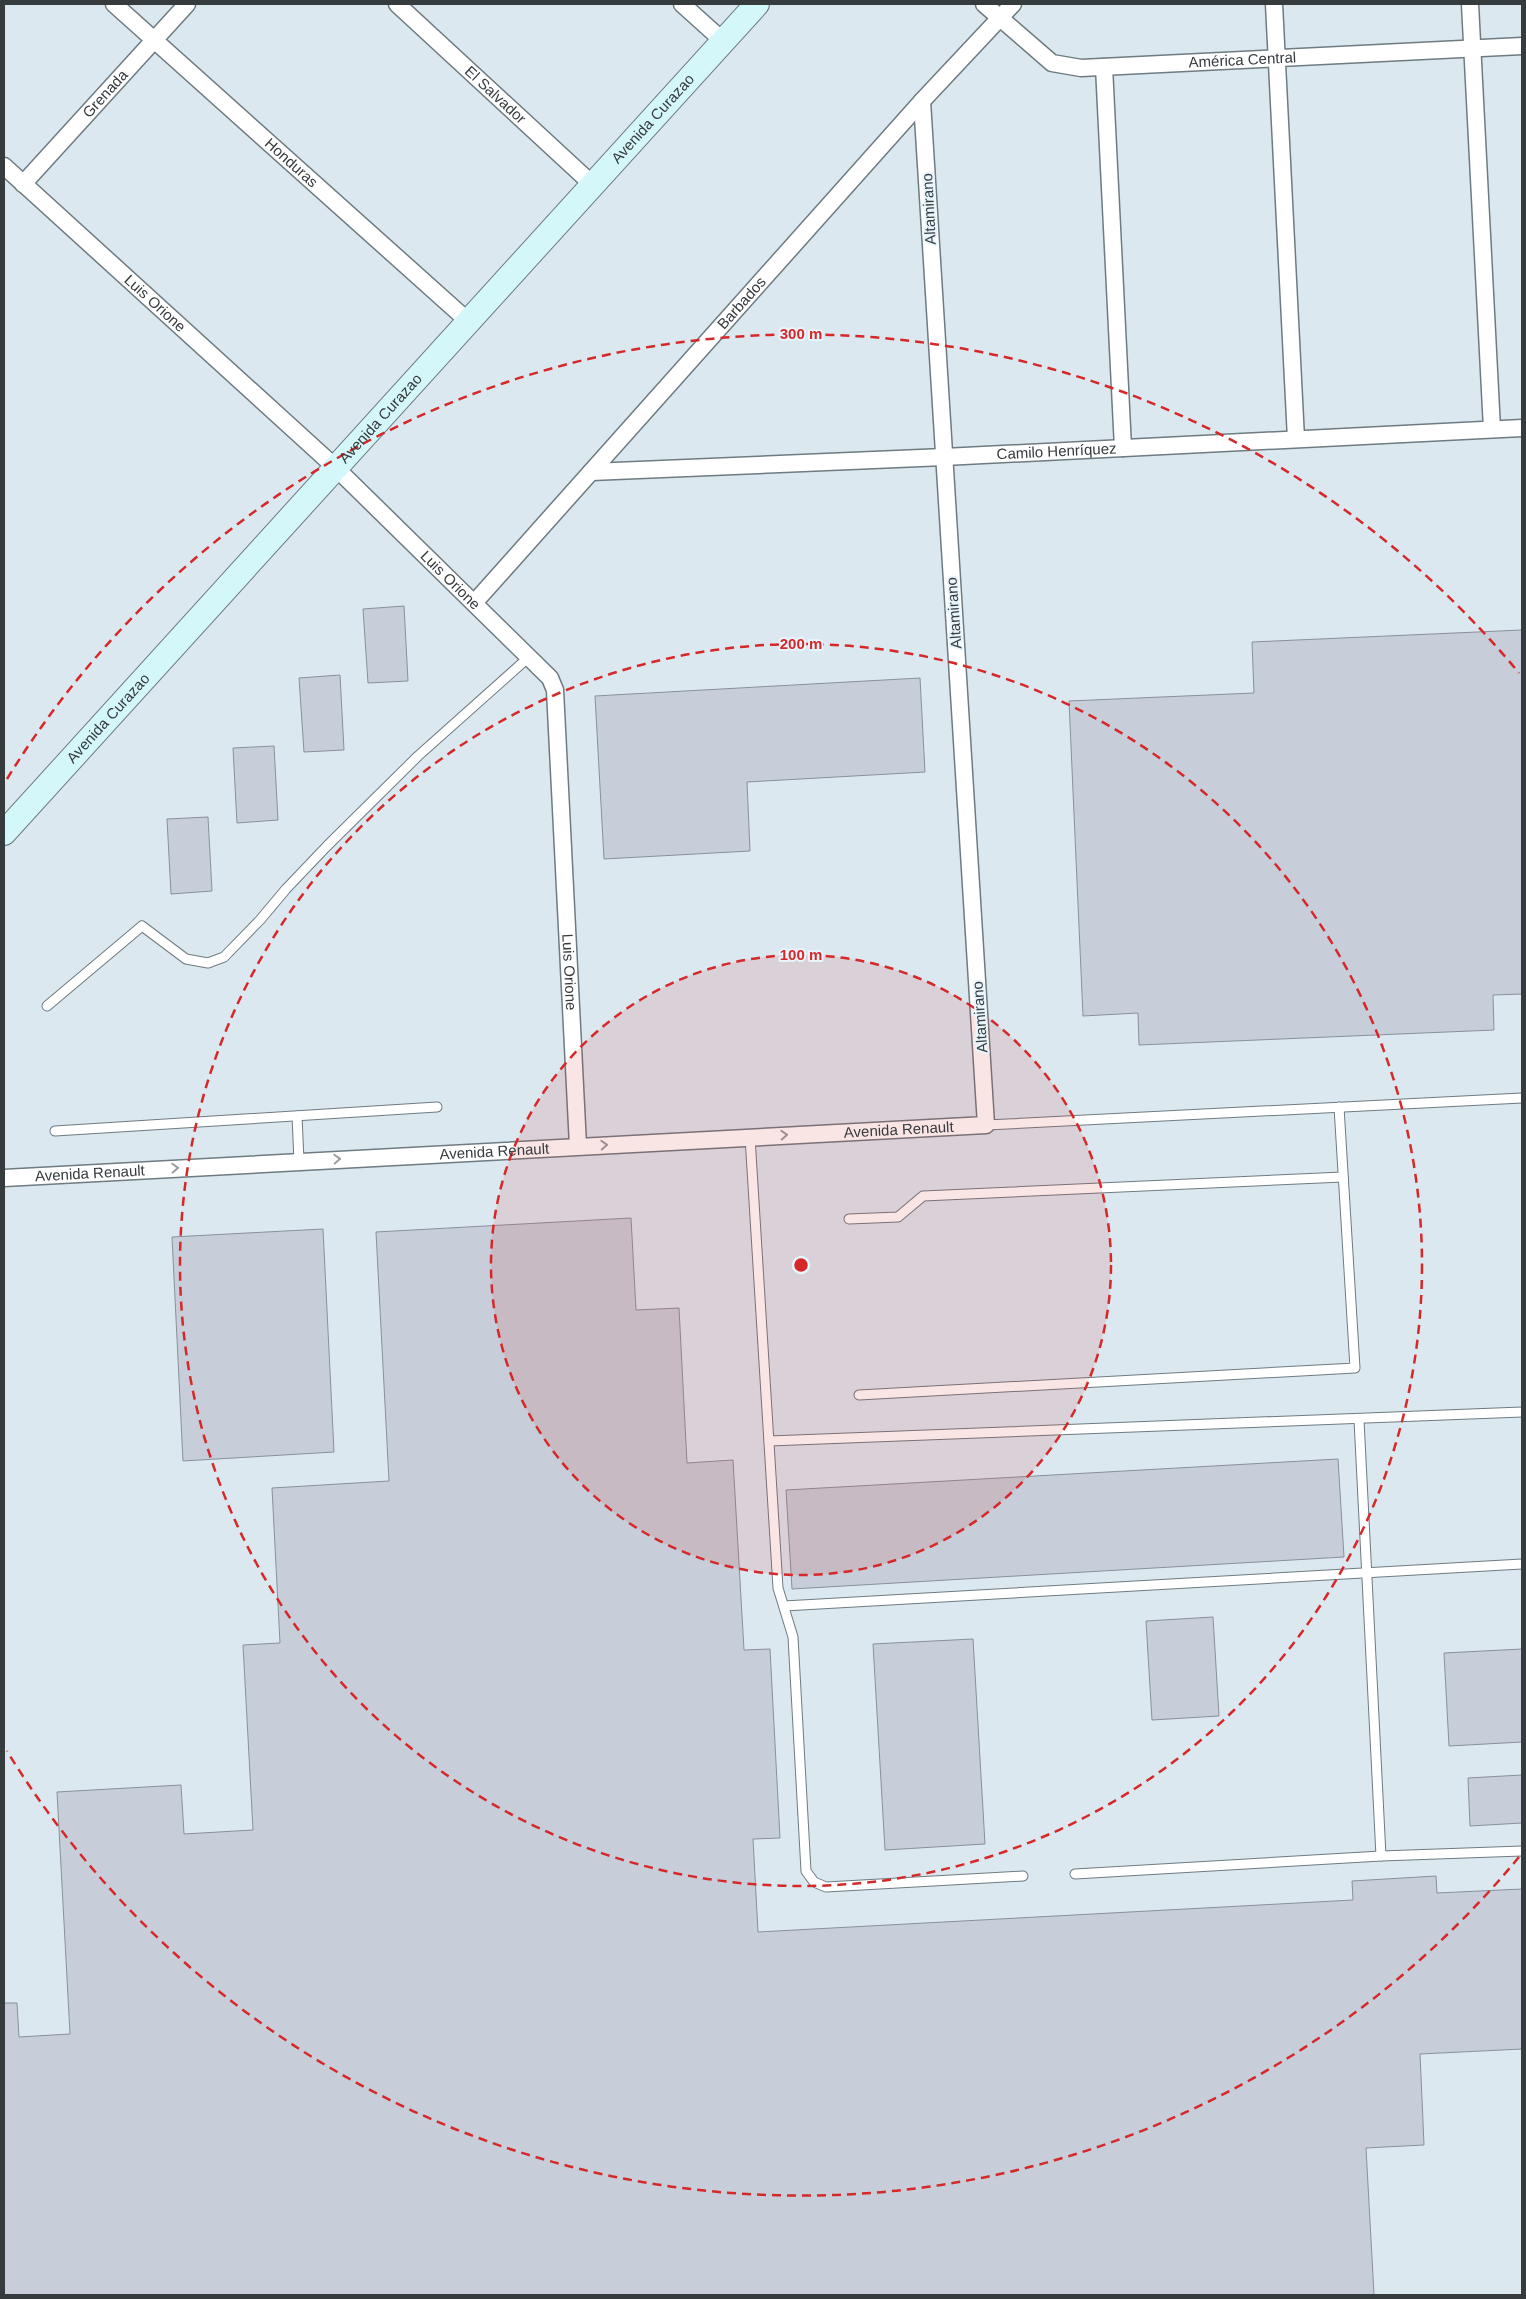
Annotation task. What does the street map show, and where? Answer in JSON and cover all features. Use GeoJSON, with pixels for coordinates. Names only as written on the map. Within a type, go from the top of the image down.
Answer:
{"type":"FeatureCollection","features":[{"type":"Feature","properties":{"kind":"street","name":"Honduras"},"geometry":{"type":"LineString","coordinates":[[114,4],[468,322]]}},
{"type":"Feature","properties":{"kind":"street","name":"Grenada"},"geometry":{"type":"LineString","coordinates":[[23,184],[187,4]]}},
{"type":"Feature","properties":{"kind":"street","name":"El Salvador"},"geometry":{"type":"LineString","coordinates":[[397,4],[594,185]]}},
{"type":"Feature","properties":{"kind":"street"},"geometry":{"type":"LineString","coordinates":[[682,4],[723,41]]}},
{"type":"Feature","properties":{"kind":"street","name":"Avenida Curazao"},"geometry":{"type":"LineString","coordinates":[[4,833],[757,4]]}},
{"type":"Feature","properties":{"kind":"street","name":"América Central"},"geometry":{"type":"LineString","coordinates":[[984,4],[1052,63],[1081,68],[1522,46]]}},
{"type":"Feature","properties":{"kind":"street","name":"Barbados"},"geometry":{"type":"LineString","coordinates":[[474,603],[922,101],[1013,4]]}},
{"type":"Feature","properties":{"kind":"street"},"geometry":{"type":"LineString","coordinates":[[1274,4],[1296,439]]}},
{"type":"Feature","properties":{"kind":"street"},"geometry":{"type":"LineString","coordinates":[[1470,4],[1492,429]]}},
{"type":"Feature","properties":{"kind":"street"},"geometry":{"type":"LineString","coordinates":[[1104,67],[1123,448]]}},
{"type":"Feature","properties":{"kind":"street","name":"Altamirano"},"geometry":{"type":"LineString","coordinates":[[922,101],[986,1125]]}},
{"type":"Feature","properties":{"kind":"street","name":"Luis Orione"},"geometry":{"type":"LineString","coordinates":[[4,166],[336,468],[550,678],[555,690],[578,1146]]}},
{"type":"Feature","properties":{"kind":"street","name":"Camilo Henríquez"},"geometry":{"type":"LineString","coordinates":[[591,472],[944,457],[1522,428]]}},
{"type":"Feature","properties":{"kind":"street","name":"Avenida Renault"},"geometry":{"type":"LineString","coordinates":[[4,1178],[986,1125]]}},
{"type":"Feature","properties":{"kind":"lane"},"geometry":{"type":"LineString","coordinates":[[48,1006],[142,926],[186,959],[208,963],[224,957],[327,846],[418,756],[529,657]]}},
{"type":"Feature","properties":{"kind":"lane"},"geometry":{"type":"LineString","coordinates":[[986,1125],[1522,1098]]}},
{"type":"Feature","properties":{"kind":"lane"},"geometry":{"type":"LineString","coordinates":[[55,1131],[437,1107]]}},
{"type":"Feature","properties":{"kind":"lane"},"geometry":{"type":"LineString","coordinates":[[859,1395],[1355,1368],[1339,1107]]}},
{"type":"Feature","properties":{"kind":"lane"},"geometry":{"type":"LineString","coordinates":[[297,1116],[299,1162]]}},
{"type":"Feature","properties":{"kind":"lane"},"geometry":{"type":"LineString","coordinates":[[750,1137],[778,1588],[793,1638],[806,1871],[814,1882],[826,1887],[1023,1876]]}},
{"type":"Feature","properties":{"kind":"lane"},"geometry":{"type":"LineString","coordinates":[[849,1219],[898,1216],[924,1196],[1343,1177]]}},
{"type":"Feature","properties":{"kind":"lane"},"geometry":{"type":"LineString","coordinates":[[769,1442],[1359,1420],[1522,1412]]}},
{"type":"Feature","properties":{"kind":"lane"},"geometry":{"type":"LineString","coordinates":[[1359,1420],[1381,1856]]}},
{"type":"Feature","properties":{"kind":"lane"},"geometry":{"type":"LineString","coordinates":[[784,1606],[1522,1564]]}},
{"type":"Feature","properties":{"kind":"lane"},"geometry":{"type":"LineString","coordinates":[[1075,1874],[1381,1856],[1522,1852]]}},
{"type":"Feature","properties":{"kind":"building"},"geometry":{"type":"Polygon","coordinates":[[[404,606],[408,681],[368,683],[363,609],[404,606]]]}},
{"type":"Feature","properties":{"kind":"building"},"geometry":{"type":"Polygon","coordinates":[[[1522,630],[1522,994],[1493,995],[1494,1030],[1139,1045],[1138,1013],[1083,1016],[1069,701],[1254,693],[1252,642],[1522,630]]]}},
{"type":"Feature","properties":{"kind":"building"},"geometry":{"type":"Polygon","coordinates":[[[340,675],[344,750],[304,752],[299,678],[340,675]]]}},
{"type":"Feature","properties":{"kind":"building"},"geometry":{"type":"Polygon","coordinates":[[[920,678],[925,772],[747,782],[750,851],[604,859],[595,696],[920,678]]]}},
{"type":"Feature","properties":{"kind":"building"},"geometry":{"type":"Polygon","coordinates":[[[274,746],[278,820],[237,823],[233,748],[274,746]]]}},
{"type":"Feature","properties":{"kind":"building"},"geometry":{"type":"Polygon","coordinates":[[[208,817],[212,891],[171,894],[167,819],[208,817]]]}},
{"type":"Feature","properties":{"kind":"building"},"geometry":{"type":"Polygon","coordinates":[[[631,1218],[636,1310],[679,1308],[687,1463],[733,1460],[744,1650],[770,1649],[780,1838],[753,1839],[758,1932],[1353,1900],[1352,1881],[1436,1876],[1437,1893],[1522,1889],[1522,2049],[1420,2054],[1424,2145],[1366,2148],[1374,2295],[4,2295],[4,2003],[17,2003],[19,2037],[70,2034],[57,1792],[181,1785],[184,1834],[253,1830],[243,1645],[280,1643],[272,1488],[389,1481],[376,1232],[631,1218]]]}},
{"type":"Feature","properties":{"kind":"building"},"geometry":{"type":"Polygon","coordinates":[[[323,1229],[334,1452],[183,1461],[172,1237],[323,1229]]]}},
{"type":"Feature","properties":{"kind":"building"},"geometry":{"type":"Polygon","coordinates":[[[1338,1459],[1344,1557],[792,1589],[786,1490],[1338,1459]]]}},
{"type":"Feature","properties":{"kind":"building"},"geometry":{"type":"Polygon","coordinates":[[[1213,1617],[1219,1716],[1152,1720],[1146,1621],[1213,1617]]]}},
{"type":"Feature","properties":{"kind":"building"},"geometry":{"type":"Polygon","coordinates":[[[973,1639],[985,1844],[885,1850],[873,1644],[973,1639]]]}},
{"type":"Feature","properties":{"kind":"building"},"geometry":{"type":"Polygon","coordinates":[[[1522,1649],[1522,1742],[1449,1746],[1444,1653],[1522,1649]]]}},
{"type":"Feature","properties":{"kind":"building"},"geometry":{"type":"Polygon","coordinates":[[[1522,1775],[1522,1823],[1470,1826],[1468,1778],[1522,1775]]]}}]}
